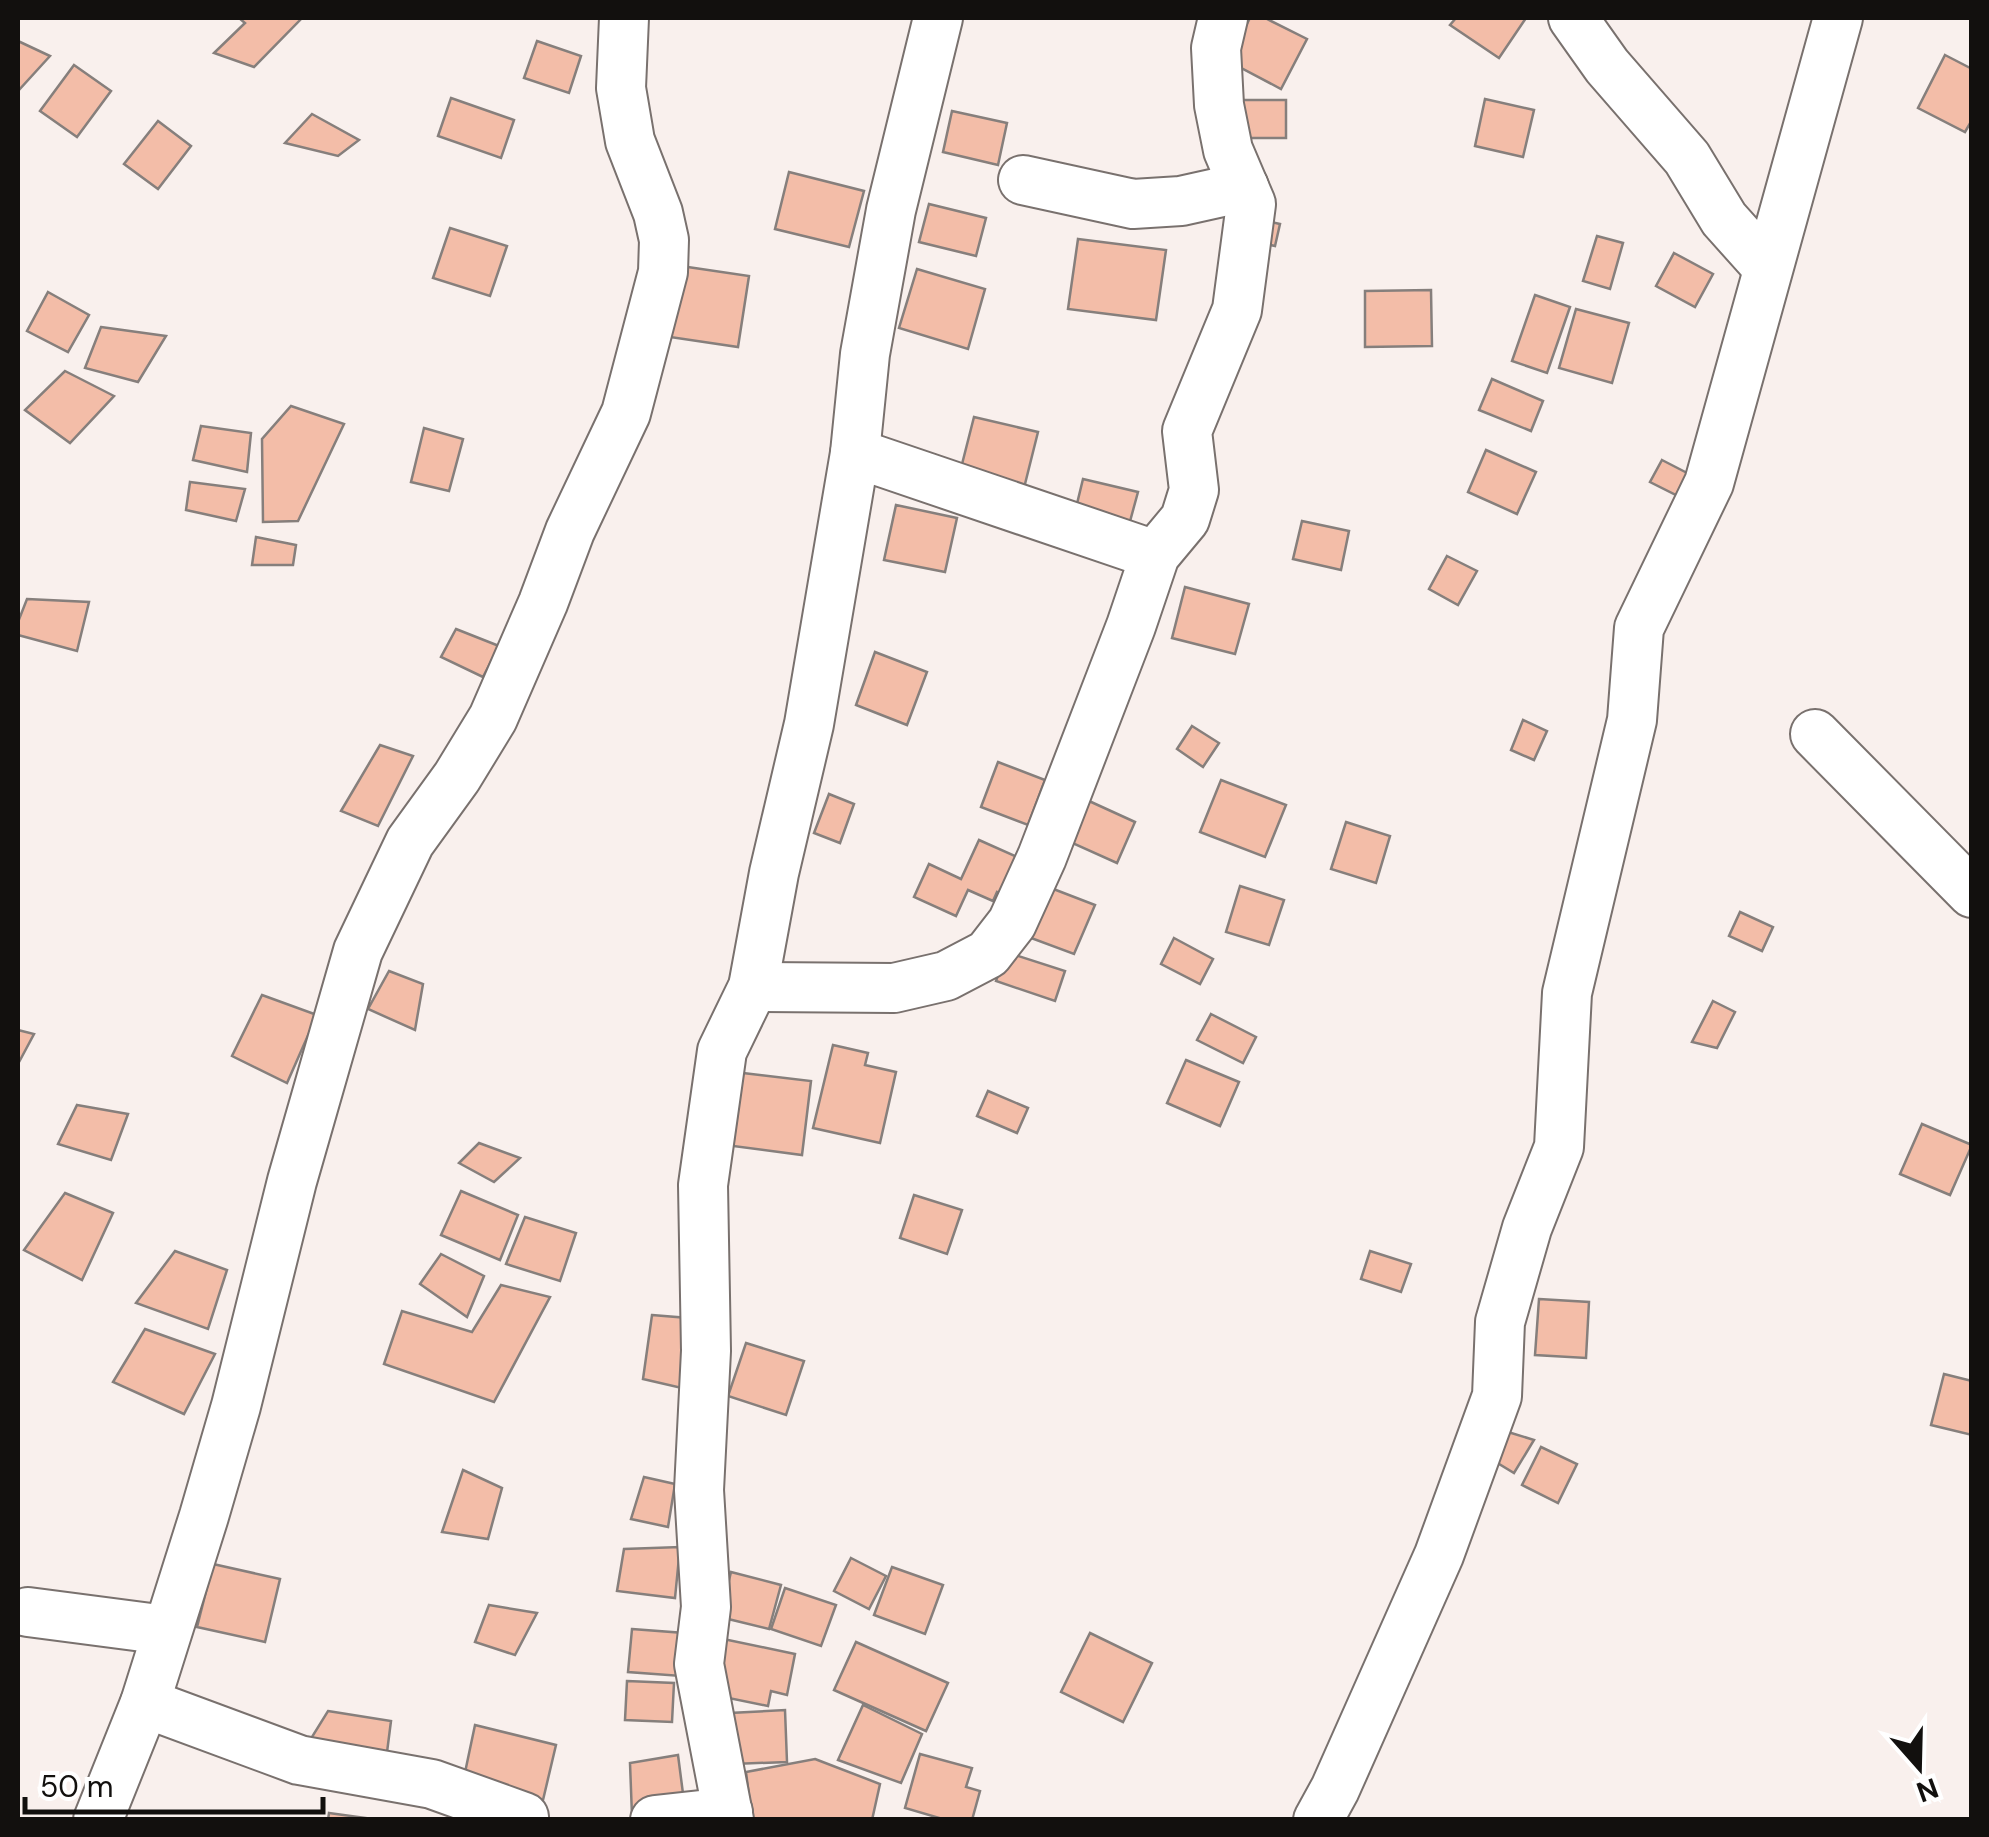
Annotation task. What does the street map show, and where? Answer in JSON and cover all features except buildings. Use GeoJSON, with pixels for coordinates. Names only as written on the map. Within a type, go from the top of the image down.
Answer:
{"type":"FeatureCollection","features":[{"type":"Feature","properties":{"kind":"street"},"geometry":{"type":"LineString","coordinates":[[98,1820],[145,1702],[204,1516],[236,1406],[292,1181],[358,951],[410,842],[457,777],[492,718],[544,603],[570,531],[626,413],[663,272],[664,240],[658,213],[630,141],[621,88],[624,18]]}},
{"type":"Feature","properties":{"kind":"street"},"geometry":{"type":"LineString","coordinates":[[654,1820],[729,1816],[699,1664],[706,1607],[698,1490],[706,1352],[703,1185],[722,1051],[754,987],[774,873],[809,724],[891,210],[938,18]]}},
{"type":"Feature","properties":{"kind":"street"},"geometry":{"type":"LineString","coordinates":[[754,987],[894,988],[946,976],[988,954],[1012,923],[1042,857],[1131,626],[1154,555],[1185,519],[1194,490],[1187,430],[1237,310],[1251,220],[1250,204],[1228,150],[1219,105],[1216,48],[1224,18]]}},
{"type":"Feature","properties":{"kind":"street"},"geometry":{"type":"LineString","coordinates":[[1574,18],[1607,66],[1687,158],[1724,219],[1767,267]]}},
{"type":"Feature","properties":{"kind":"street"},"geometry":{"type":"LineString","coordinates":[[1318,1820],[1335,1790],[1438,1556],[1497,1396],[1500,1322],[1528,1228],[1559,1147],[1567,993],[1632,720],[1639,628],[1709,483],[1838,18]]}},
{"type":"Feature","properties":{"kind":"street"},"geometry":{"type":"LineString","coordinates":[[1023,180],[1133,204],[1180,201],[1244,187]]}},
{"type":"Feature","properties":{"kind":"street"},"geometry":{"type":"LineString","coordinates":[[855,453],[1154,555]]}},
{"type":"Feature","properties":{"kind":"street"},"geometry":{"type":"LineString","coordinates":[[1815,734],[1972,893]]}},
{"type":"Feature","properties":{"kind":"street"},"geometry":{"type":"LineString","coordinates":[[28,1612],[166,1630]]}},
{"type":"Feature","properties":{"kind":"street"},"geometry":{"type":"LineString","coordinates":[[145,1702],[300,1760],[432,1784],[530,1819]]}}]}
